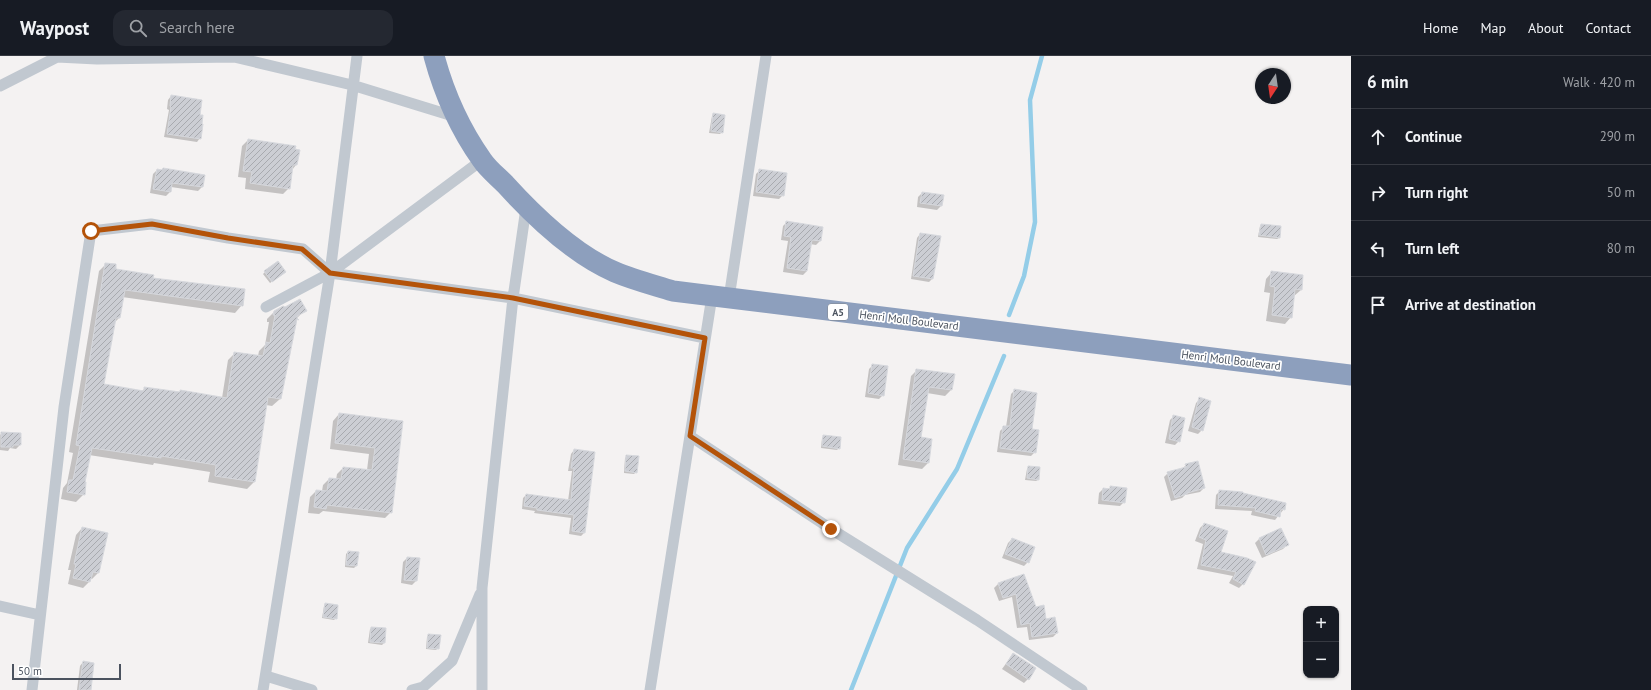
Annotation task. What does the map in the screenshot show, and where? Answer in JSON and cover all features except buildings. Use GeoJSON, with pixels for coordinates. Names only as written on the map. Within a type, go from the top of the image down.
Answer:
{"type":"FeatureCollection","features":[{"type":"Feature","properties":{"kind":"highway","name":"Henri Moll Boulevard"},"geometry":{"type":"LineString","coordinates":[[434,56],[439,75],[456,117],[482,160],[526,208],[566,242],[597,263],[615,272],[673,290],[721,297],[1351,375]]}},
{"type":"Feature","properties":{"kind":"street"},"geometry":{"type":"LineString","coordinates":[[264,690],[330,273],[352,84],[357,56]]}},
{"type":"Feature","properties":{"kind":"street"},"geometry":{"type":"LineString","coordinates":[[650,690],[705,338],[721,297],[766,56]]}},
{"type":"Feature","properties":{"kind":"street"},"geometry":{"type":"LineString","coordinates":[[0,86],[57,57],[97,59],[234,57],[352,84],[456,117]]}},
{"type":"Feature","properties":{"kind":"street"},"geometry":{"type":"LineString","coordinates":[[266,307],[330,273],[482,160]]}},
{"type":"Feature","properties":{"kind":"street"},"geometry":{"type":"LineString","coordinates":[[482,690],[482,588],[513,298],[526,208]]}},
{"type":"Feature","properties":{"kind":"street"},"geometry":{"type":"LineString","coordinates":[[32,690],[64,407],[91,231],[152,224],[228,238],[302,249],[330,273],[513,298],[705,338]]}},
{"type":"Feature","properties":{"kind":"street"},"geometry":{"type":"LineString","coordinates":[[690,436],[831,529],[977,620],[1082,690]]}},
{"type":"Feature","properties":{"kind":"street"},"geometry":{"type":"LineString","coordinates":[[412,690],[424,687],[452,661],[482,588]]}},
{"type":"Feature","properties":{"kind":"street"},"geometry":{"type":"LineString","coordinates":[[0,606],[40,615]]}},
{"type":"Feature","properties":{"kind":"street"},"geometry":{"type":"LineString","coordinates":[[266,676],[312,690]]}},
{"type":"Feature","properties":{"kind":"waterway"},"geometry":{"type":"LineString","coordinates":[[1009,315],[1024,276],[1035,222],[1030,100],[1042,56]]}},
{"type":"Feature","properties":{"kind":"waterway"},"geometry":{"type":"LineString","coordinates":[[851,690],[907,548],[957,469],[1004,356]]}},
{"type":"Feature","properties":{"kind":"route"},"geometry":{"type":"LineString","coordinates":[[91,231],[152,224],[228,238],[302,249],[330,273],[513,298],[705,338],[690,436],[831,529]]}}]}
